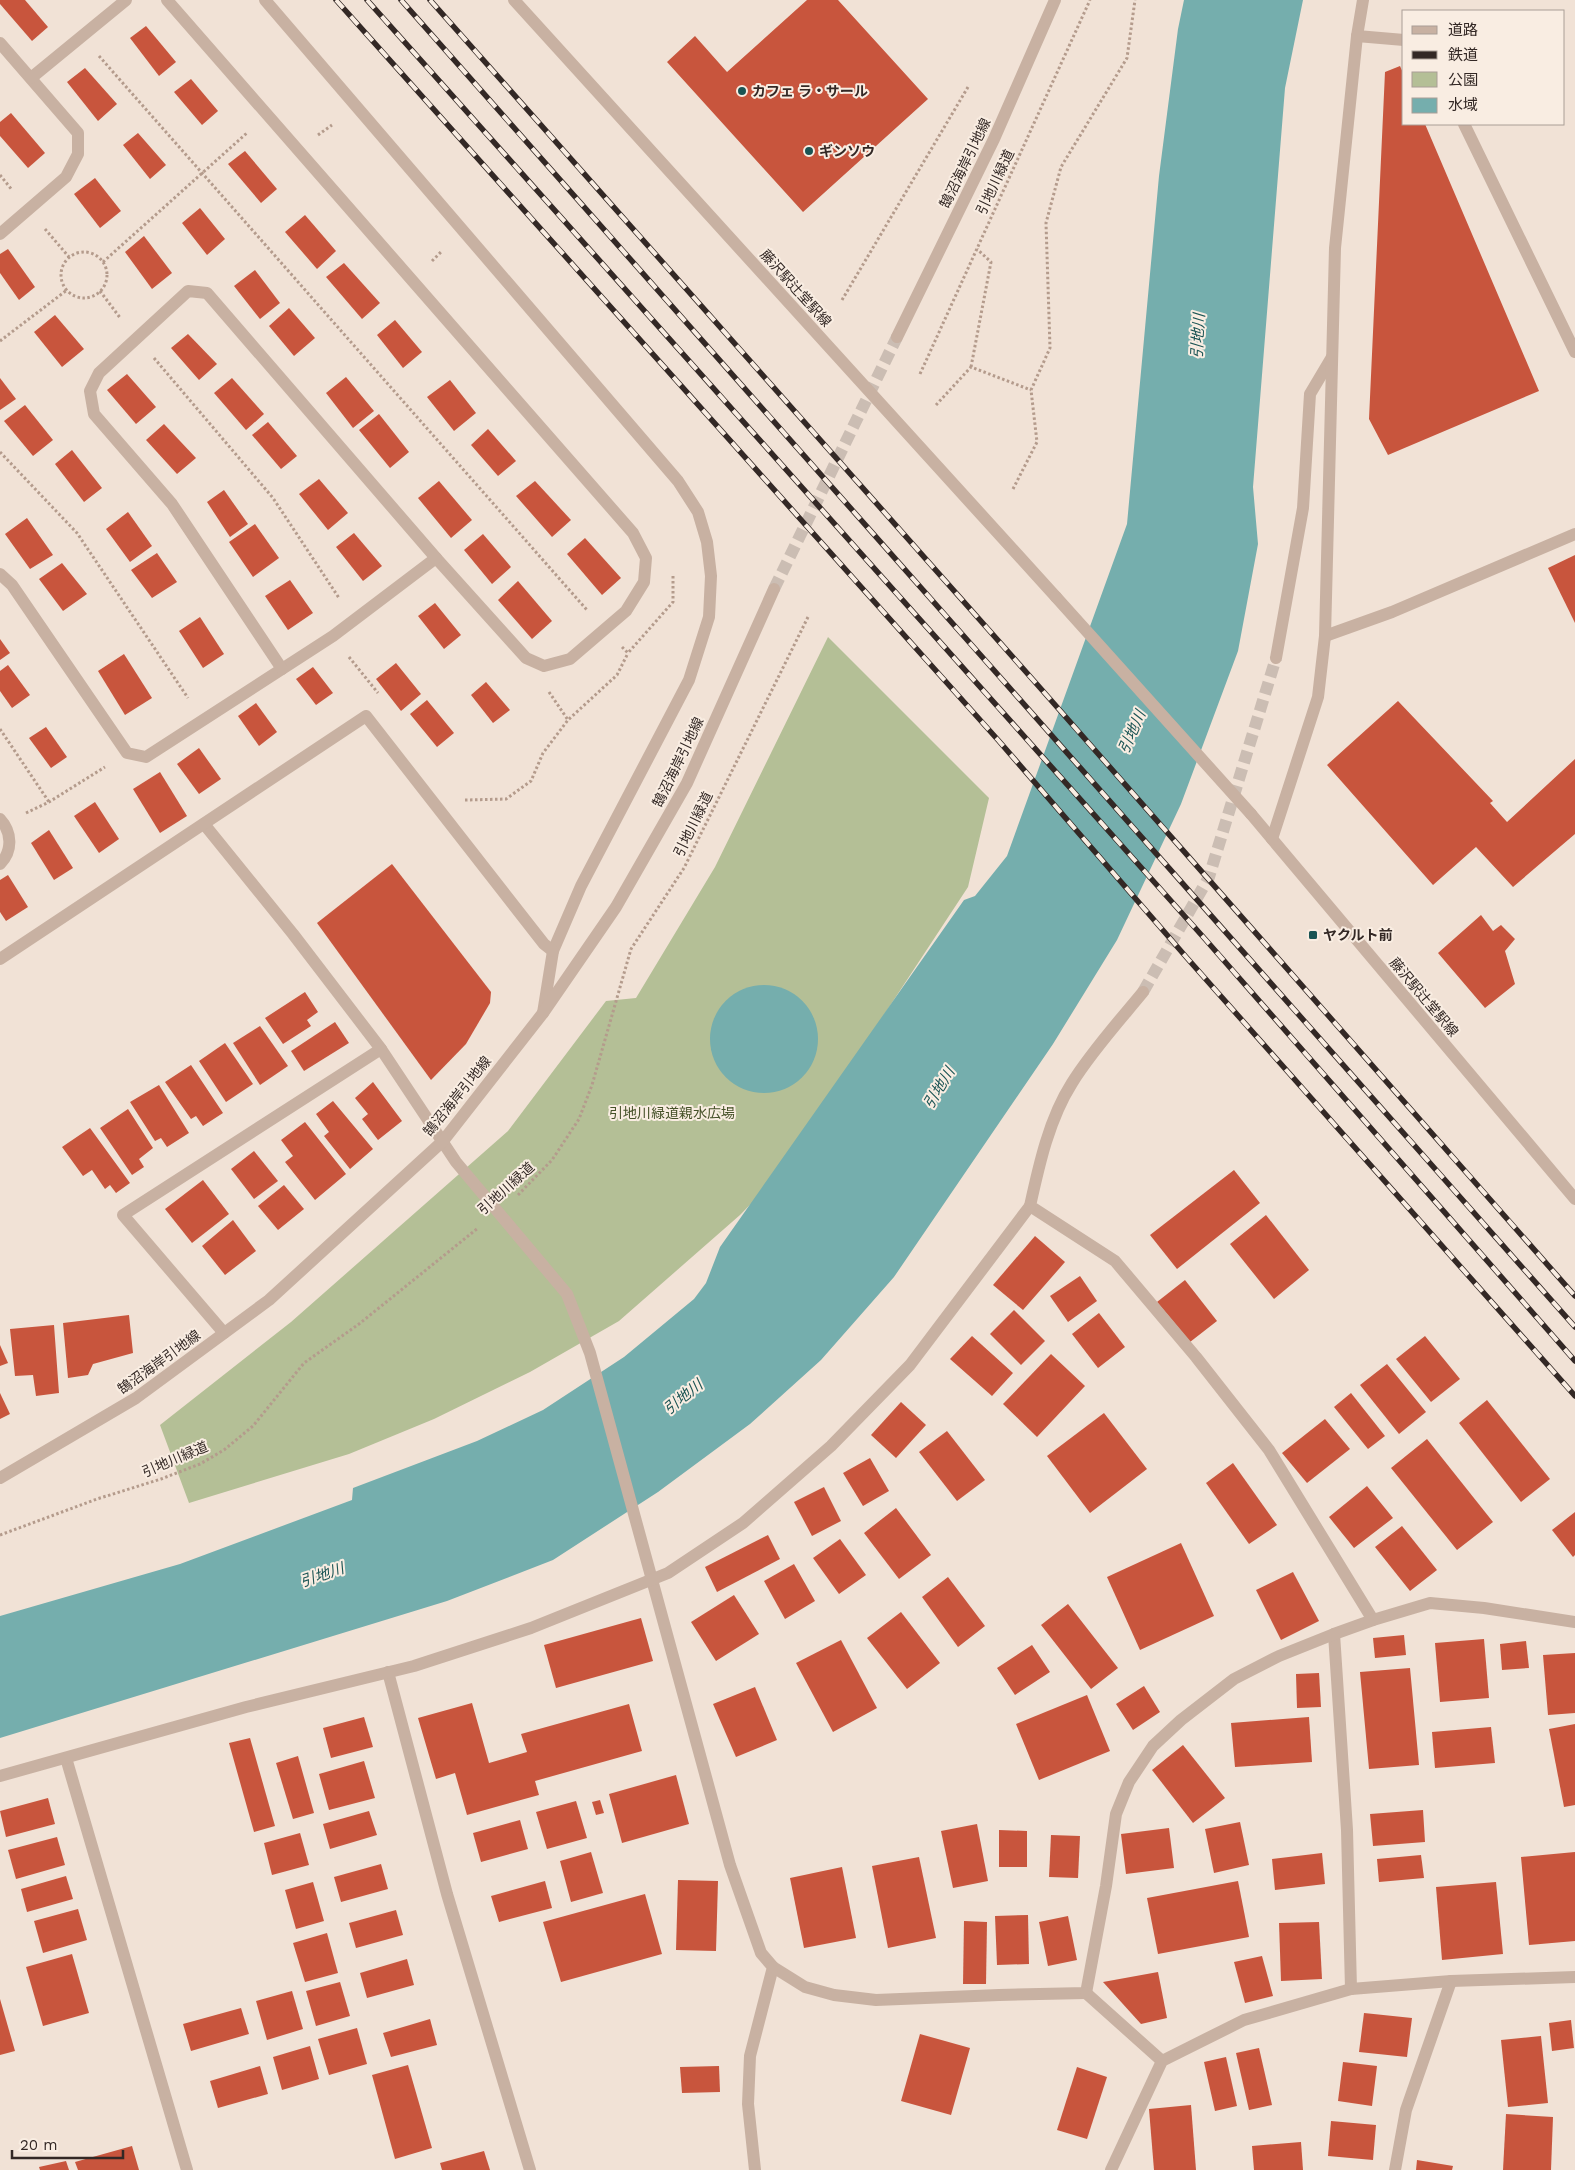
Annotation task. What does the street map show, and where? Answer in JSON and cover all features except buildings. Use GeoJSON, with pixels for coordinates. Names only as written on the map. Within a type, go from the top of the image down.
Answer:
{"type":"FeatureCollection","features":[{"type":"Feature","properties":{"kind":"street"},"geometry":{"type":"LineString","coordinates":[[31,78],[126,0]]}},
{"type":"Feature","properties":{"kind":"street"},"geometry":{"type":"LineString","coordinates":[[167,0],[633,533],[646,558],[644,582],[626,611],[570,659],[544,666],[526,658],[436,558],[207,293],[188,291],[99,373],[90,391],[94,414],[172,504],[282,669]]}},
{"type":"Feature","properties":{"kind":"street"},"geometry":{"type":"LineString","coordinates":[[265,0],[678,481],[698,512],[707,542],[711,576],[709,617],[689,680],[581,886],[553,951],[542,1013]]}},
{"type":"Feature","properties":{"kind":"street","name":"藤沢駅辻堂駅線"},"geometry":{"type":"LineString","coordinates":[[514,0],[1251,814],[1575,1199]]}},
{"type":"Feature","properties":{"kind":"street","name":"鵠沼海岸引地線"},"geometry":{"type":"LineString","coordinates":[[897,337],[994,139],[1055,0]]}},
{"type":"Feature","properties":{"kind":"street"},"geometry":{"type":"LineString","coordinates":[[1272,840],[1318,697],[1325,636],[1335,248],[1357,36],[1363,0]]}},
{"type":"Feature","properties":{"kind":"street"},"geometry":{"type":"LineString","coordinates":[[1357,36],[1402,40]]}},
{"type":"Feature","properties":{"kind":"street"},"geometry":{"type":"LineString","coordinates":[[0,43],[78,133],[78,154],[66,177],[0,234]]}},
{"type":"Feature","properties":{"kind":"street"},"geometry":{"type":"LineString","coordinates":[[1464,125],[1575,352]]}},
{"type":"Feature","properties":{"kind":"street"},"geometry":{"type":"LineString","coordinates":[[1276,658],[1303,508],[1310,394],[1332,357]]}},
{"type":"Feature","properties":{"kind":"street"},"geometry":{"type":"LineString","coordinates":[[1325,636],[1392,612],[1575,534]]}},
{"type":"Feature","properties":{"kind":"street"},"geometry":{"type":"LineString","coordinates":[[0,574],[12,585],[126,753],[146,757],[354,622],[436,558]]}},
{"type":"Feature","properties":{"kind":"street","name":"鵠沼海岸引地線"},"geometry":{"type":"LineString","coordinates":[[0,1478],[136,1398],[269,1300],[443,1141],[542,1013],[616,906],[687,783],[774,590]]}},
{"type":"Feature","properties":{"kind":"street"},"geometry":{"type":"LineString","coordinates":[[0,959],[366,716],[544,944],[553,951]]}},
{"type":"Feature","properties":{"kind":"street"},"geometry":{"type":"LineString","coordinates":[[0,864],[8,854],[10,843],[9,833],[2,821]]}},
{"type":"Feature","properties":{"kind":"street"},"geometry":{"type":"LineString","coordinates":[[204,824],[293,934],[381,1049],[456,1162],[567,1294],[590,1353],[730,1865],[761,1953],[773,1967],[805,1986],[834,1996],[876,2000],[1086,1994],[1162,2062]]}},
{"type":"Feature","properties":{"kind":"street"},"geometry":{"type":"LineString","coordinates":[[0,1776],[246,1707],[414,1666],[531,1628],[668,1573],[743,1523],[831,1446],[910,1365],[1030,1206],[1040,1162],[1060,1104],[1072,1082],[1143,992]]}},
{"type":"Feature","properties":{"kind":"street"},"geometry":{"type":"LineString","coordinates":[[224,1333],[123,1215],[381,1049]]}},
{"type":"Feature","properties":{"kind":"street"},"geometry":{"type":"LineString","coordinates":[[1030,1206],[1115,1261],[1196,1357],[1269,1450],[1373,1620]]}},
{"type":"Feature","properties":{"kind":"street"},"geometry":{"type":"LineString","coordinates":[[1086,1994],[1106,1886],[1116,1814],[1130,1782],[1153,1746],[1181,1720],[1234,1678],[1279,1656],[1334,1634],[1430,1603],[1484,1608],[1575,1622]]}},
{"type":"Feature","properties":{"kind":"street"},"geometry":{"type":"LineString","coordinates":[[1334,1634],[1347,1830],[1351,1989]]}},
{"type":"Feature","properties":{"kind":"street"},"geometry":{"type":"LineString","coordinates":[[388,1672],[447,1894],[530,2170]]}},
{"type":"Feature","properties":{"kind":"street"},"geometry":{"type":"LineString","coordinates":[[66,1758],[187,2170]]}},
{"type":"Feature","properties":{"kind":"street"},"geometry":{"type":"LineString","coordinates":[[755,2170],[748,2104],[750,2056],[773,1967]]}},
{"type":"Feature","properties":{"kind":"street"},"geometry":{"type":"LineString","coordinates":[[1111,2170],[1162,2062],[1244,2020],[1351,1989],[1451,1981],[1575,1976]]}},
{"type":"Feature","properties":{"kind":"street"},"geometry":{"type":"LineString","coordinates":[[1395,2170],[1406,2110],[1451,1981]]}},
{"type":"Feature","properties":{"kind":"path","name":"引地川緑道"},"geometry":{"type":"LineString","coordinates":[[920,374],[1090,0]]}},
{"type":"Feature","properties":{"kind":"path"},"geometry":{"type":"LineString","coordinates":[[1013,489],[1037,442],[1031,390],[1050,348],[1046,223],[1061,167],[1127,58],[1135,0]]}},
{"type":"Feature","properties":{"kind":"path"},"geometry":{"type":"LineString","coordinates":[[82,36],[604,629],[628,653]]}},
{"type":"Feature","properties":{"kind":"path"},"geometry":{"type":"LineString","coordinates":[[842,300],[968,87]]}},
{"type":"Feature","properties":{"kind":"path"},"geometry":{"type":"LineString","coordinates":[[103,262],[268,115]]}},
{"type":"Feature","properties":{"kind":"path"},"geometry":{"type":"LineString","coordinates":[[936,405],[971,367],[991,262],[977,250]]}},
{"type":"Feature","properties":{"kind":"path"},"geometry":{"type":"LineString","coordinates":[[91,252],[103,262],[107,278],[100,292],[94,296],[79,297],[66,290],[62,284],[61,269],[69,257],[76,253],[91,252]]}},
{"type":"Feature","properties":{"kind":"path"},"geometry":{"type":"LineString","coordinates":[[438,267],[431,260],[441,252]]}},
{"type":"Feature","properties":{"kind":"path"},"geometry":{"type":"LineString","coordinates":[[0,340],[66,290]]}},
{"type":"Feature","properties":{"kind":"path"},"geometry":{"type":"LineString","coordinates":[[100,292],[136,337],[274,498],[354,622]]}},
{"type":"Feature","properties":{"kind":"path"},"geometry":{"type":"LineString","coordinates":[[971,367],[1031,390]]}},
{"type":"Feature","properties":{"kind":"path"},"geometry":{"type":"LineString","coordinates":[[0,452],[77,533],[204,721]]}},
{"type":"Feature","properties":{"kind":"path"},"geometry":{"type":"LineString","coordinates":[[463,800],[506,799],[531,782],[543,753],[568,720],[617,675],[628,653],[673,602],[673,570]]}},
{"type":"Feature","properties":{"kind":"path","name":"引地川緑道"},"geometry":{"type":"LineString","coordinates":[[0,1535],[88,1502],[161,1479],[200,1464],[224,1450],[253,1426],[304,1363],[359,1324],[530,1185],[552,1160],[578,1119],[592,1085],[631,949],[684,868],[808,617]]}},
{"type":"Feature","properties":{"kind":"path"},"geometry":{"type":"LineString","coordinates":[[333,636],[383,699]]}},
{"type":"Feature","properties":{"kind":"path"},"geometry":{"type":"LineString","coordinates":[[0,730],[49,802]]}},
{"type":"Feature","properties":{"kind":"path"},"geometry":{"type":"LineString","coordinates":[[2,821],[49,802],[126,753]]}},
{"type":"Feature","properties":{"kind":"green space","name":"引地川緑道親水広場"},"geometry":{"type":"Polygon","coordinates":[[[828,637],[989,798],[968,887],[778,1176],[740,1215],[619,1321],[530,1372],[434,1419],[349,1454],[189,1503],[160,1425],[291,1322],[508,1131],[606,1001],[636,998],[715,867],[828,637]]]}},
{"type":"Feature","properties":{"kind":"water","name":"引地川"},"geometry":{"type":"Polygon","coordinates":[[[1184,0],[1303,0],[1285,88],[1253,487],[1258,544],[1238,651],[1181,804],[1117,940],[1053,1044],[894,1277],[821,1360],[750,1424],[658,1492],[553,1560],[447,1601],[0,1738],[0,1616],[180,1564],[352,1500],[353,1488],[477,1441],[543,1410],[624,1357],[694,1299],[706,1283],[720,1247],[964,900],[975,896],[1007,856],[1127,524],[1159,176],[1178,29],[1184,0]]]}},
{"type":"Feature","properties":{"kind":"water"},"geometry":{"type":"Polygon","coordinates":[[[764,985],[785,989],[802,1001],[814,1018],[818,1039],[814,1060],[802,1077],[785,1089],[764,1093],[743,1089],[726,1077],[714,1060],[710,1039],[714,1018],[726,1001],[743,989],[764,985]]]}},
{"type":"Feature","properties":{"kind":"tunnel"},"geometry":{"type":"LineString","coordinates":[[774,589],[897,337]]}},
{"type":"Feature","properties":{"kind":"tunnel"},"geometry":{"type":"LineString","coordinates":[[1143,992],[1209,877],[1276,658]]}},
{"type":"Feature","properties":{"kind":"railway"},"geometry":{"type":"LineString","coordinates":[[336,0],[998,740],[1187,958],[1575,1396]]}},
{"type":"Feature","properties":{"kind":"railway"},"geometry":{"type":"LineString","coordinates":[[367,0],[1205,939],[1575,1361]]}},
{"type":"Feature","properties":{"kind":"railway"},"geometry":{"type":"LineString","coordinates":[[401,0],[1575,1327]]}},
{"type":"Feature","properties":{"kind":"railway"},"geometry":{"type":"LineString","coordinates":[[430,0],[1042,690],[1575,1296]]}},
{"type":"Feature","properties":{"kind":"place","name":"カフェ ラ・サール"},"geometry":{"type":"Point","coordinates":[742,91]}},
{"type":"Feature","properties":{"kind":"place","name":"ギンソウ"},"geometry":{"type":"Point","coordinates":[809,151]}},
{"type":"Feature","properties":{"kind":"place","name":"ヤクルト前"},"geometry":{"type":"Point","coordinates":[1313,935]}}]}
